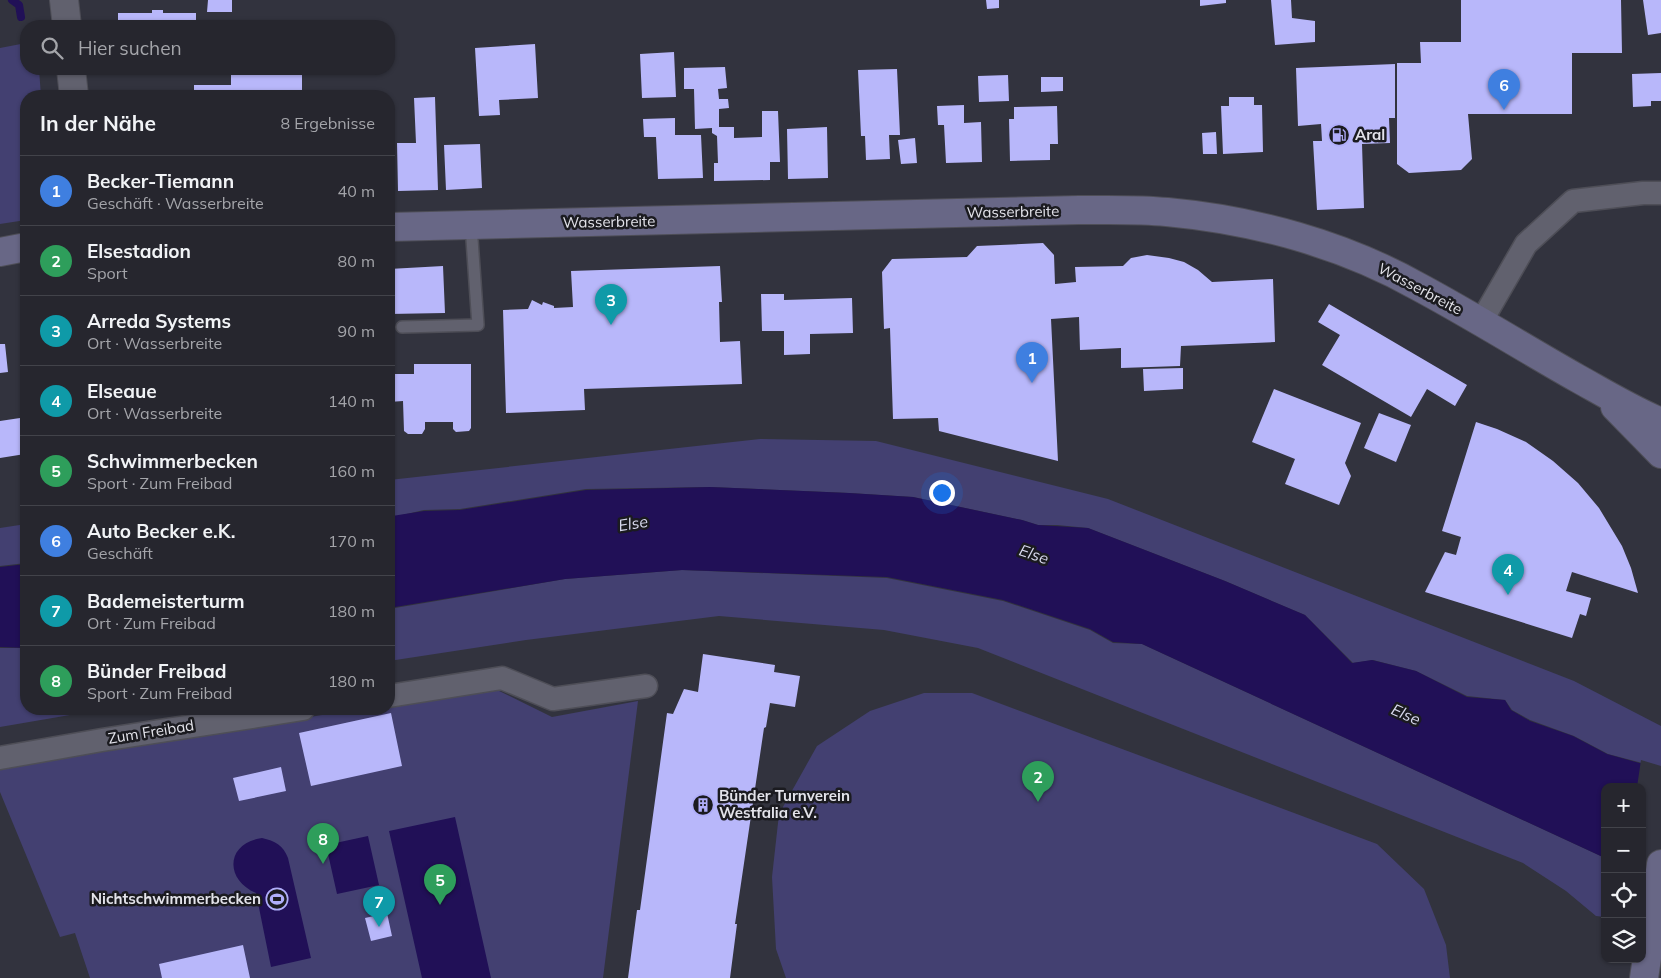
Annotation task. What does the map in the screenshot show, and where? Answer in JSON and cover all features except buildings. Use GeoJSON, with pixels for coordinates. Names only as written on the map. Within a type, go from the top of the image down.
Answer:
{"type":"FeatureCollection","features":[{"type":"Feature","properties":{"kind":"main road","name":"Wasserbreite"},"geometry":{"type":"LineString","coordinates":[[395,227],[1079,210],[1166,212],[1251,225],[1336,249],[1417,285],[1598,390],[1661,422]]}},
{"type":"Feature","properties":{"kind":"main road"},"geometry":{"type":"LineString","coordinates":[[0,252],[20,249]]}},
{"type":"Feature","properties":{"kind":"main road","name":"Wasserbreite"},"geometry":{"type":"LineString","coordinates":[[1598,390],[1661,454]]}},
{"type":"Feature","properties":{"kind":"main road"},"geometry":{"type":"LineString","coordinates":[[1644,978],[1661,864]]}},
{"type":"Feature","properties":{"kind":"street"},"geometry":{"type":"LineString","coordinates":[[64,0],[66,20]]}},
{"type":"Feature","properties":{"kind":"street"},"geometry":{"type":"LineString","coordinates":[[72,75],[73,90]]}},
{"type":"Feature","properties":{"kind":"street"},"geometry":{"type":"LineString","coordinates":[[1481,322],[1526,244],[1573,201],[1642,193],[1661,193]]}},
{"type":"Feature","properties":{"kind":"street"},"geometry":{"type":"LineString","coordinates":[[395,695],[502,678],[553,699],[646,686]]}},
{"type":"Feature","properties":{"kind":"street","name":"Zum Freibad"},"geometry":{"type":"LineString","coordinates":[[0,758],[264,715]]}},
{"type":"Feature","properties":{"kind":"lane"},"geometry":{"type":"LineString","coordinates":[[402,328],[478,325],[471,225]]}},
{"type":"Feature","properties":{"kind":"shaded area"},"geometry":{"type":"Polygon","coordinates":[[[20,44],[20,75],[39,75],[41,90],[20,90],[20,221],[0,224],[0,48],[20,44]]]}},
{"type":"Feature","properties":{"kind":"shaded area"},"geometry":{"type":"Polygon","coordinates":[[[760,439],[876,441],[1108,499],[1574,681],[1661,726],[1661,768],[1608,754],[1574,736],[1530,720],[1512,710],[1505,700],[1467,696],[1416,671],[1373,660],[1353,663],[1305,615],[1225,581],[1088,528],[1038,525],[913,497],[710,487],[586,489],[460,509],[424,510],[395,517],[395,479],[760,439]]]}},
{"type":"Feature","properties":{"kind":"shaded area"},"geometry":{"type":"Polygon","coordinates":[[[20,525],[20,564],[0,566],[0,528],[20,525]]]}},
{"type":"Feature","properties":{"kind":"shaded area"},"geometry":{"type":"Polygon","coordinates":[[[682,570],[887,578],[1003,601],[1090,630],[1113,643],[1142,644],[1601,856],[1601,917],[1596,916],[1566,891],[1523,863],[978,648],[884,630],[719,616],[526,640],[395,660],[395,608],[565,579],[682,570]]]}},
{"type":"Feature","properties":{"kind":"shaded area"},"geometry":{"type":"Polygon","coordinates":[[[0,648],[20,648],[20,715],[70,715],[0,727],[0,648]]]}},
{"type":"Feature","properties":{"kind":"shaded area"},"geometry":{"type":"Polygon","coordinates":[[[493,688],[552,717],[638,701],[603,978],[90,978],[75,933],[60,937],[0,792],[0,768],[322,715],[395,715],[395,703],[493,688]]]}},
{"type":"Feature","properties":{"kind":"shaded area"},"geometry":{"type":"Polygon","coordinates":[[[924,693],[972,693],[1377,844],[1424,889],[1446,945],[1450,978],[786,978],[776,949],[772,877],[779,814],[817,746],[870,711],[924,693]]]}},
{"type":"Feature","properties":{"kind":"water","name":"Else"},"geometry":{"type":"Polygon","coordinates":[[[710,487],[913,497],[1038,525],[1088,528],[1225,581],[1305,615],[1352,663],[1372,660],[1416,671],[1467,697],[1505,700],[1511,710],[1530,721],[1573,736],[1607,754],[1661,769],[1646,783],[1601,783],[1601,856],[1142,644],[1113,642],[1090,629],[1003,600],[887,577],[682,570],[565,579],[395,607],[395,516],[424,511],[460,510],[586,490],[710,487]]]}},
{"type":"Feature","properties":{"kind":"water"},"geometry":{"type":"Polygon","coordinates":[[[20,565],[20,648],[0,647],[0,567],[20,565]]]}},
{"type":"Feature","properties":{"kind":"water"},"geometry":{"type":"Polygon","coordinates":[[[455,817],[491,978],[422,978],[389,831],[455,817]]]}},
{"type":"Feature","properties":{"kind":"water"},"geometry":{"type":"Polygon","coordinates":[[[368,836],[379,885],[337,894],[326,845],[368,836]]]}},
{"type":"Feature","properties":{"kind":"water","name":"Nichtschwimmerbecken"},"geometry":{"type":"Polygon","coordinates":[[[262,838],[278,844],[288,858],[311,958],[271,967],[256,893],[238,879],[234,871],[233,862],[241,847],[250,841],[262,838]]]}},
{"type":"Feature","properties":{"kind":"pier"},"geometry":{"type":"Polygon","coordinates":[[[1641,760],[1661,766],[1661,877],[1646,874],[1646,783],[1638,783],[1641,760]]]}},
{"type":"Feature","properties":{"kind":"waterway"},"geometry":{"type":"LineString","coordinates":[[12,0],[19,5],[21,17]]}},
{"type":"Feature","properties":{"kind":"place","name":"Auto Becker e.K."},"geometry":{"type":"Point","coordinates":[1504,110]}},
{"type":"Feature","properties":{"kind":"place","name":"Aral"},"geometry":{"type":"Point","coordinates":[1339,135]}},
{"type":"Feature","properties":{"kind":"place","name":"Arreda Systems"},"geometry":{"type":"Point","coordinates":[611,325]}},
{"type":"Feature","properties":{"kind":"place","name":"Becker-Tiemann"},"geometry":{"type":"Point","coordinates":[1032,383]}},
{"type":"Feature","properties":{"kind":"place","name":"Elseaue"},"geometry":{"type":"Point","coordinates":[1508,595]}},
{"type":"Feature","properties":{"kind":"place","name":"Elsestadion"},"geometry":{"type":"Point","coordinates":[1038,802]}},
{"type":"Feature","properties":{"kind":"place","name":"Bünder Turnverein Westfalia e.V."},"geometry":{"type":"Point","coordinates":[703,805]}},
{"type":"Feature","properties":{"kind":"place","name":"Bünder Freibad"},"geometry":{"type":"Point","coordinates":[323,864]}},
{"type":"Feature","properties":{"kind":"place","name":"Nichtschwimmerbecken"},"geometry":{"type":"Point","coordinates":[277,899]}},
{"type":"Feature","properties":{"kind":"place","name":"Schwimmerbecken"},"geometry":{"type":"Point","coordinates":[440,905]}},
{"type":"Feature","properties":{"kind":"place","name":"Bademeisterturm"},"geometry":{"type":"Point","coordinates":[379,927]}}]}
